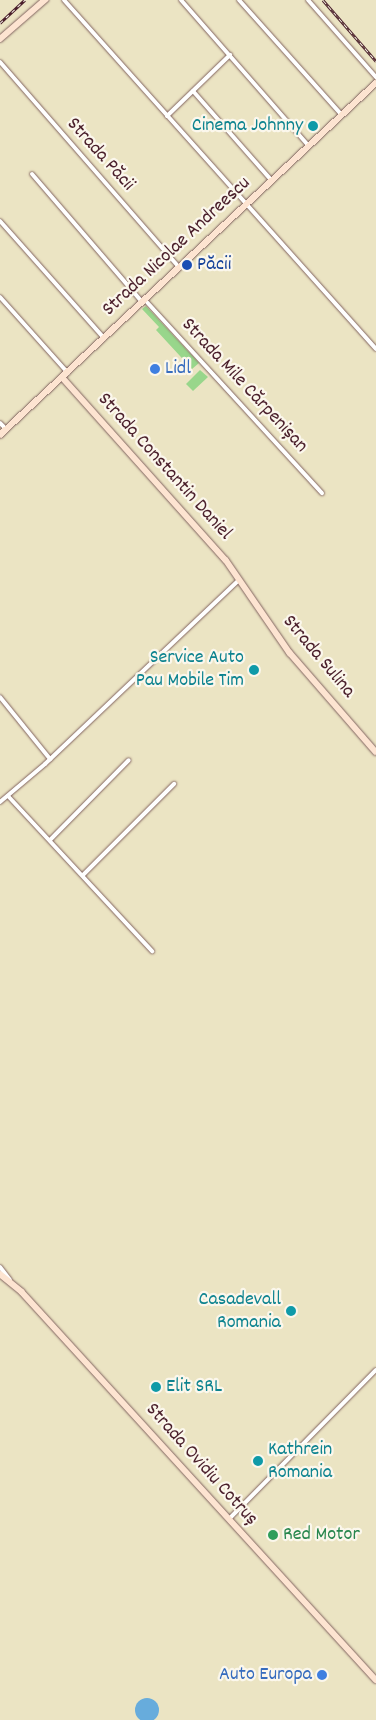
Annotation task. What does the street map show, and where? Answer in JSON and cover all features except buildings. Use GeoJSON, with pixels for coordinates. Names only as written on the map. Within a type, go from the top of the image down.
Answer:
{"type":"FeatureCollection","features":[{"type":"Feature","properties":{"kind":"main road"},"geometry":{"type":"LineString","coordinates":[[0,39],[45,0]]}},
{"type":"Feature","properties":{"kind":"main road","name":"Strada Nicolae Andreescu"},"geometry":{"type":"LineString","coordinates":[[0,435],[376,83]]}},
{"type":"Feature","properties":{"kind":"main road","name":"Strada Constantin Daniel"},"geometry":{"type":"LineString","coordinates":[[65,375],[226,560],[239,580]]}},
{"type":"Feature","properties":{"kind":"main road","name":"Strada Sulina"},"geometry":{"type":"LineString","coordinates":[[239,580],[290,653],[376,752]]}},
{"type":"Feature","properties":{"kind":"main road","name":"Strada Ovidiu Cotruș"},"geometry":{"type":"LineString","coordinates":[[0,1274],[10,1280],[376,1680]]}},
{"type":"Feature","properties":{"kind":"street"},"geometry":{"type":"LineString","coordinates":[[64,0],[376,349]]}},
{"type":"Feature","properties":{"kind":"street"},"geometry":{"type":"LineString","coordinates":[[181,0],[309,146]]}},
{"type":"Feature","properties":{"kind":"street"},"geometry":{"type":"LineString","coordinates":[[240,0],[342,115]]}},
{"type":"Feature","properties":{"kind":"street"},"geometry":{"type":"LineString","coordinates":[[308,0],[376,77]]}},
{"type":"Feature","properties":{"kind":"street"},"geometry":{"type":"LineString","coordinates":[[167,116],[230,56]]}},
{"type":"Feature","properties":{"kind":"street","name":"Strada Păcii"},"geometry":{"type":"LineString","coordinates":[[0,62],[179,268]]}},
{"type":"Feature","properties":{"kind":"street"},"geometry":{"type":"LineString","coordinates":[[193,91],[272,181]]}},
{"type":"Feature","properties":{"kind":"street","name":"Strada Mile Cărpenișan"},"geometry":{"type":"LineString","coordinates":[[32,174],[143,301],[322,493]]}},
{"type":"Feature","properties":{"kind":"street"},"geometry":{"type":"LineString","coordinates":[[0,220],[104,338]]}},
{"type":"Feature","properties":{"kind":"street"},"geometry":{"type":"LineString","coordinates":[[0,297],[65,375]]}},
{"type":"Feature","properties":{"kind":"street"},"geometry":{"type":"LineString","coordinates":[[0,423],[6,430]]}},
{"type":"Feature","properties":{"kind":"street"},"geometry":{"type":"LineString","coordinates":[[0,802],[50,759],[239,580]]}},
{"type":"Feature","properties":{"kind":"street"},"geometry":{"type":"LineString","coordinates":[[0,697],[50,759]]}},
{"type":"Feature","properties":{"kind":"street"},"geometry":{"type":"LineString","coordinates":[[50,840],[128,760]]}},
{"type":"Feature","properties":{"kind":"street"},"geometry":{"type":"LineString","coordinates":[[83,875],[174,784]]}},
{"type":"Feature","properties":{"kind":"street"},"geometry":{"type":"LineString","coordinates":[[8,796],[152,951]]}},
{"type":"Feature","properties":{"kind":"street"},"geometry":{"type":"LineString","coordinates":[[0,1267],[10,1280]]}},
{"type":"Feature","properties":{"kind":"street"},"geometry":{"type":"LineString","coordinates":[[228,1520],[376,1370]]}},
{"type":"Feature","properties":{"kind":"green space"},"geometry":{"type":"Polygon","coordinates":[[[146,306],[199,363],[192,369],[156,330],[159,327],[142,309],[146,306]]]}},
{"type":"Feature","properties":{"kind":"green space"},"geometry":{"type":"Polygon","coordinates":[[[200,370],[208,377],[193,391],[186,384],[200,370]]]}},
{"type":"Feature","properties":{"kind":"water"},"geometry":{"type":"Polygon","coordinates":[[[147,1698],[152,1699],[158,1705],[158,1715],[152,1721],[147,1722],[142,1721],[136,1715],[135,1710],[136,1705],[142,1699],[147,1698]]]}},
{"type":"Feature","properties":{"kind":"railway"},"geometry":{"type":"LineString","coordinates":[[0,23],[25,0]]}},
{"type":"Feature","properties":{"kind":"railway"},"geometry":{"type":"LineString","coordinates":[[323,0],[376,61]]}},
{"type":"Feature","properties":{"kind":"place","name":"Cinema Johnny"},"geometry":{"type":"Point","coordinates":[313,126]}},
{"type":"Feature","properties":{"kind":"place","name":"Păcii"},"geometry":{"type":"Point","coordinates":[187,265]}},
{"type":"Feature","properties":{"kind":"place","name":"Lidl"},"geometry":{"type":"Point","coordinates":[155,369]}},
{"type":"Feature","properties":{"kind":"place","name":"Service Auto Pau Mobile Tim"},"geometry":{"type":"Point","coordinates":[254,670]}},
{"type":"Feature","properties":{"kind":"place","name":"Casadevall Romania"},"geometry":{"type":"Point","coordinates":[291,1311]}},
{"type":"Feature","properties":{"kind":"place","name":"Elit SRL"},"geometry":{"type":"Point","coordinates":[156,1387]}},
{"type":"Feature","properties":{"kind":"place","name":"Kathrein Romania"},"geometry":{"type":"Point","coordinates":[258,1461]}},
{"type":"Feature","properties":{"kind":"place","name":"Red Motor"},"geometry":{"type":"Point","coordinates":[273,1535]}},
{"type":"Feature","properties":{"kind":"place","name":"Auto Europa"},"geometry":{"type":"Point","coordinates":[322,1675]}}]}
